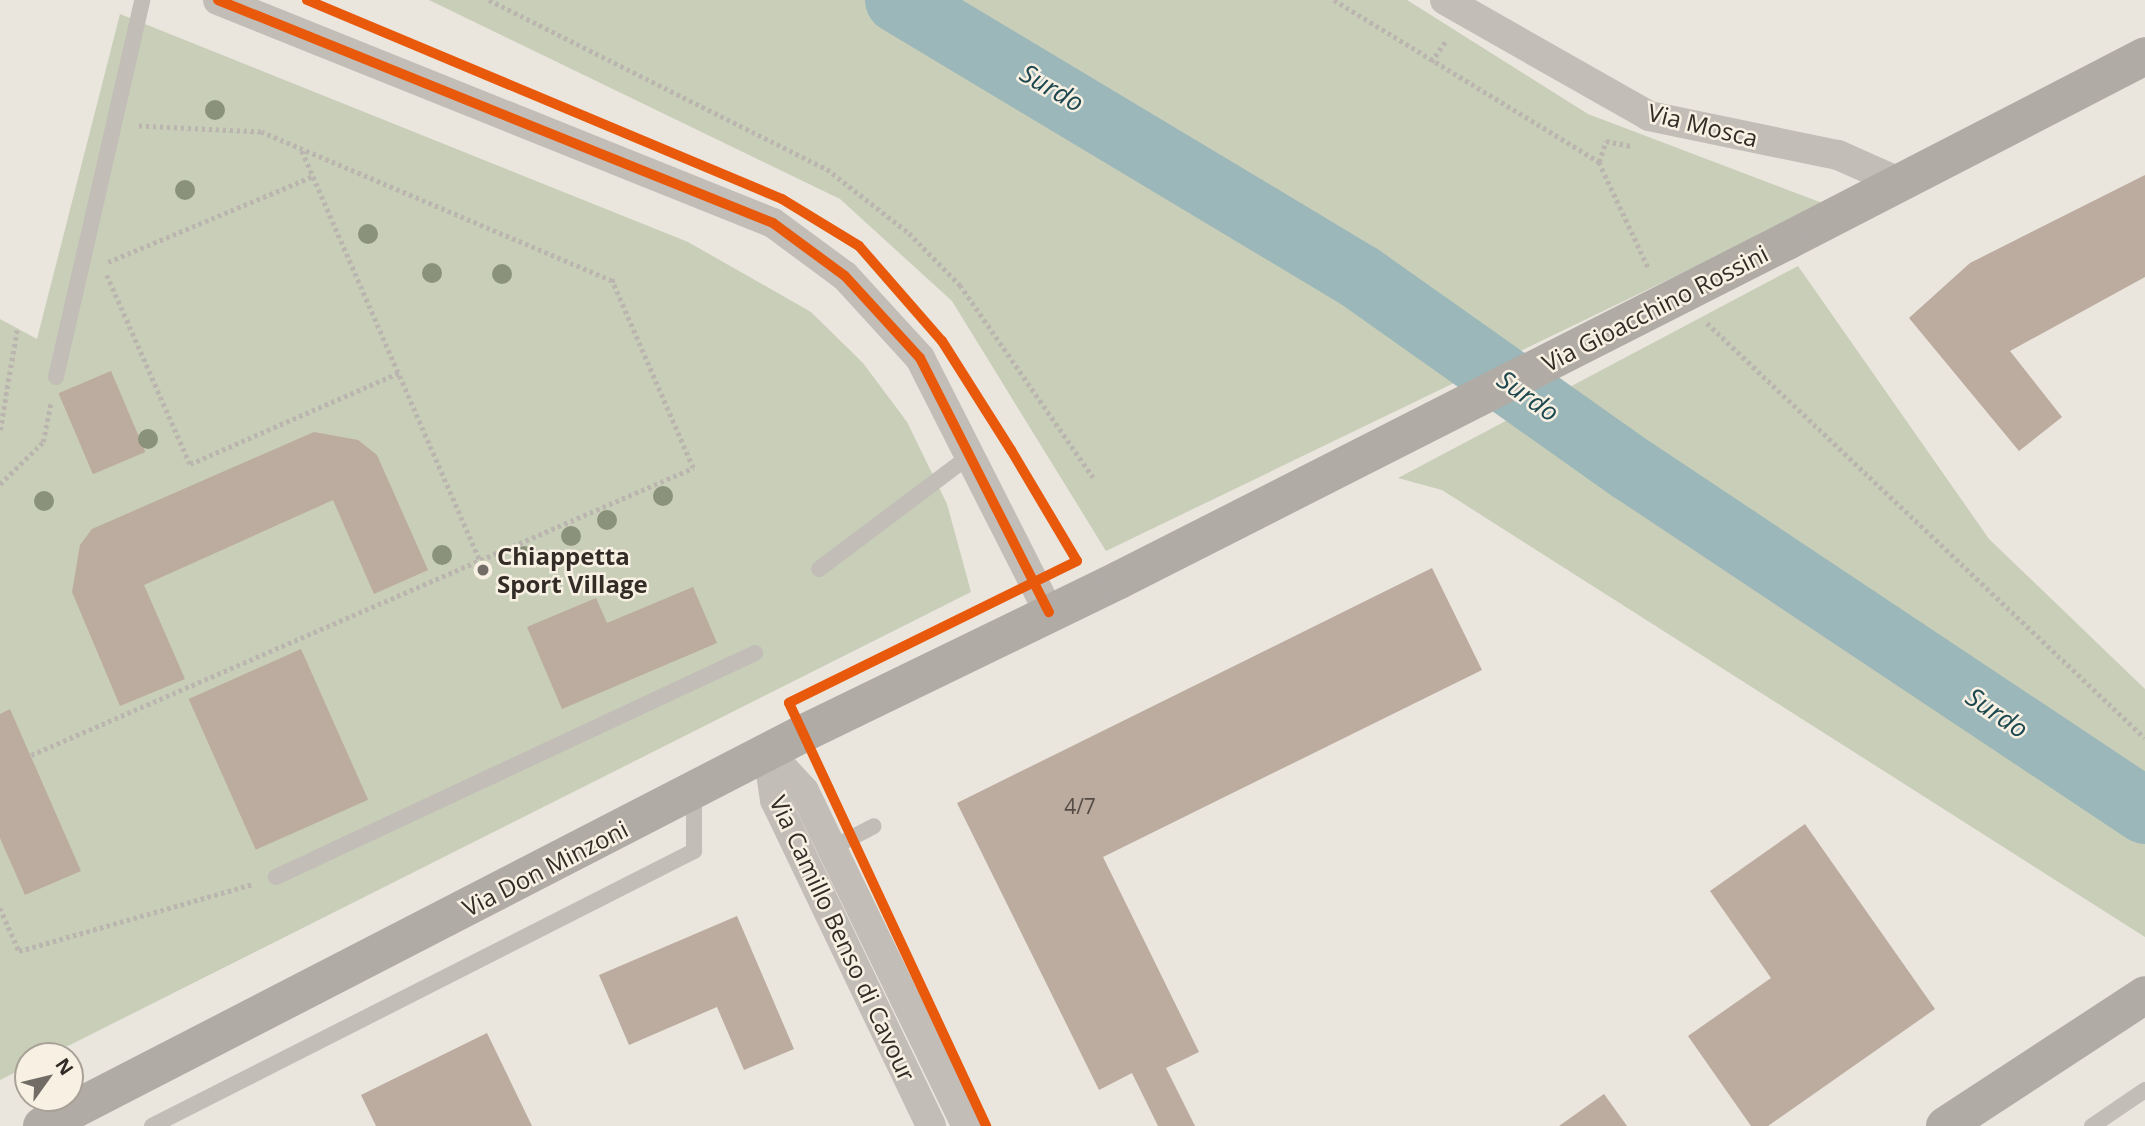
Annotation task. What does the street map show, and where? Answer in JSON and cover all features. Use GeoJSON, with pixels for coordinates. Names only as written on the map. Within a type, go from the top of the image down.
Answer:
{"type":"FeatureCollection","features":[{"type":"Feature","properties":{"kind":"main road","name":"Via Gioacchino Rossini"},"geometry":{"type":"LineString","coordinates":[[1049,612],[1119,580],[2145,56]]}},
{"type":"Feature","properties":{"kind":"main road","name":"Via Don Minzoni"},"geometry":{"type":"LineString","coordinates":[[42,1126],[768,752],[1049,612]]}},
{"type":"Feature","properties":{"kind":"main road"},"geometry":{"type":"LineString","coordinates":[[1945,1126],[2145,995]]}},
{"type":"Feature","properties":{"kind":"street"},"geometry":{"type":"LineString","coordinates":[[218,0],[773,223],[845,276],[920,358],[1049,612]]}},
{"type":"Feature","properties":{"kind":"street","name":"Via Mosca"},"geometry":{"type":"LineString","coordinates":[[1445,0],[1649,116],[1838,155],[1899,181]]}},
{"type":"Feature","properties":{"kind":"street","name":"Via Camillo Benso di Cavour"},"geometry":{"type":"LineString","coordinates":[[768,752],[804,791],[967,1126]]}},
{"type":"Feature","properties":{"kind":"street","name":"Via Camillo Benso di Cavour"},"geometry":{"type":"LineString","coordinates":[[768,752],[775,800],[931,1126]]}},
{"type":"Feature","properties":{"kind":"lane"},"geometry":{"type":"LineString","coordinates":[[56,377],[142,0]]}},
{"type":"Feature","properties":{"kind":"lane"},"geometry":{"type":"LineString","coordinates":[[818,569],[971,455]]}},
{"type":"Feature","properties":{"kind":"lane"},"geometry":{"type":"LineString","coordinates":[[276,877],[755,653]]}},
{"type":"Feature","properties":{"kind":"lane"},"geometry":{"type":"LineString","coordinates":[[152,1126],[694,851],[694,790]]}},
{"type":"Feature","properties":{"kind":"lane"},"geometry":{"type":"LineString","coordinates":[[832,848],[874,826]]}},
{"type":"Feature","properties":{"kind":"lane"},"geometry":{"type":"LineString","coordinates":[[2092,1126],[2145,1090]]}},
{"type":"Feature","properties":{"kind":"path"},"geometry":{"type":"LineString","coordinates":[[489,0],[717,109],[827,169],[899,225],[960,285],[1093,477]]}},
{"type":"Feature","properties":{"kind":"path"},"geometry":{"type":"LineString","coordinates":[[1334,0],[1599,162],[1659,278]]}},
{"type":"Feature","properties":{"kind":"path"},"geometry":{"type":"LineString","coordinates":[[113,124],[261,132],[612,281],[619,281]]}},
{"type":"Feature","properties":{"kind":"path"},"geometry":{"type":"LineString","coordinates":[[302,150],[401,372],[480,561]]}},
{"type":"Feature","properties":{"kind":"path"},"geometry":{"type":"LineString","coordinates":[[314,176],[103,264],[190,464],[401,372]]}},
{"type":"Feature","properties":{"kind":"path"},"geometry":{"type":"LineString","coordinates":[[31,755],[693,468],[612,281]]}},
{"type":"Feature","properties":{"kind":"path"},"geometry":{"type":"LineString","coordinates":[[1699,316],[2145,738]]}},
{"type":"Feature","properties":{"kind":"path"},"geometry":{"type":"LineString","coordinates":[[0,430],[17,330]]}},
{"type":"Feature","properties":{"kind":"path"},"geometry":{"type":"LineString","coordinates":[[0,484],[43,442],[56,377]]}},
{"type":"Feature","properties":{"kind":"path"},"geometry":{"type":"LineString","coordinates":[[0,908],[19,951],[276,877]]}},
{"type":"Feature","properties":{"kind":"green space"},"geometry":{"type":"Polygon","coordinates":[[[429,0],[1407,0],[1588,114],[1825,204],[1106,551],[952,301],[840,199],[429,0]]]}},
{"type":"Feature","properties":{"kind":"green space","name":"Chiappetta Sport Village"},"geometry":{"type":"Polygon","coordinates":[[[120,14],[688,242],[811,312],[863,363],[907,422],[947,504],[971,592],[76,1042],[14,1042],[14,1073],[0,1080],[0,319],[37,339],[120,14]]]}},
{"type":"Feature","properties":{"kind":"green space"},"geometry":{"type":"Polygon","coordinates":[[[1798,266],[1989,539],[2145,689],[2145,937],[1442,490],[1398,478],[1798,266]]]}},
{"type":"Feature","properties":{"kind":"building"},"geometry":{"type":"Polygon","coordinates":[[[2145,175],[2145,277],[2010,351],[2062,417],[2019,451],[1909,318],[1970,263],[2145,175]]]}},
{"type":"Feature","properties":{"kind":"building"},"geometry":{"type":"Polygon","coordinates":[[[111,371],[145,452],[93,474],[59,393],[111,371]]]}},
{"type":"Feature","properties":{"kind":"building"},"geometry":{"type":"Polygon","coordinates":[[[314,432],[358,440],[377,455],[428,570],[374,594],[333,500],[144,585],[185,679],[120,706],[72,592],[80,545],[92,529],[314,432]]]}},
{"type":"Feature","properties":{"kind":"building"},"geometry":{"type":"Polygon","coordinates":[[[1432,568],[1482,670],[1103,857],[1199,1052],[1166,1068],[1195,1126],[1158,1126],[1132,1073],[1099,1090],[957,803],[1432,568]]]}},
{"type":"Feature","properties":{"kind":"building"},"geometry":{"type":"Polygon","coordinates":[[[693,587],[717,643],[562,709],[527,627],[596,598],[607,623],[693,587]]]}},
{"type":"Feature","properties":{"kind":"building"},"geometry":{"type":"Polygon","coordinates":[[[301,649],[368,800],[256,850],[189,699],[301,649]]]}},
{"type":"Feature","properties":{"kind":"building"},"geometry":{"type":"Polygon","coordinates":[[[10,709],[81,871],[25,895],[0,838],[0,714],[10,709]]]}},
{"type":"Feature","properties":{"kind":"building"},"geometry":{"type":"Polygon","coordinates":[[[1805,824],[1935,1009],[1768,1126],[1751,1126],[1688,1036],[1771,978],[1710,891],[1805,824]]]}},
{"type":"Feature","properties":{"kind":"building"},"geometry":{"type":"Polygon","coordinates":[[[737,916],[794,1049],[744,1070],[717,1007],[629,1045],[599,975],[737,916]]]}},
{"type":"Feature","properties":{"kind":"building"},"geometry":{"type":"Polygon","coordinates":[[[487,1033],[532,1126],[376,1126],[361,1095],[487,1033]]]}},
{"type":"Feature","properties":{"kind":"building"},"geometry":{"type":"Polygon","coordinates":[[[1604,1094],[1627,1126],[1559,1126],[1604,1094]]]}},
{"type":"Feature","properties":{"kind":"waterway","name":"Surdo"},"geometry":{"type":"LineString","coordinates":[[898,0],[1360,277],[1633,470],[2145,811]]}},
{"type":"Feature","properties":{"kind":"cycle path"},"geometry":{"type":"LineString","coordinates":[[218,0],[773,223],[845,276],[920,358],[1049,612]]}},
{"type":"Feature","properties":{"kind":"cycle path"},"geometry":{"type":"LineString","coordinates":[[307,0],[782,199],[859,246],[942,341],[1011,450],[1077,561],[789,703],[986,1126]]}},
{"type":"Feature","properties":{"kind":"place","name":"Chiappetta Sport Village"},"geometry":{"type":"Point","coordinates":[483,570]}}]}
